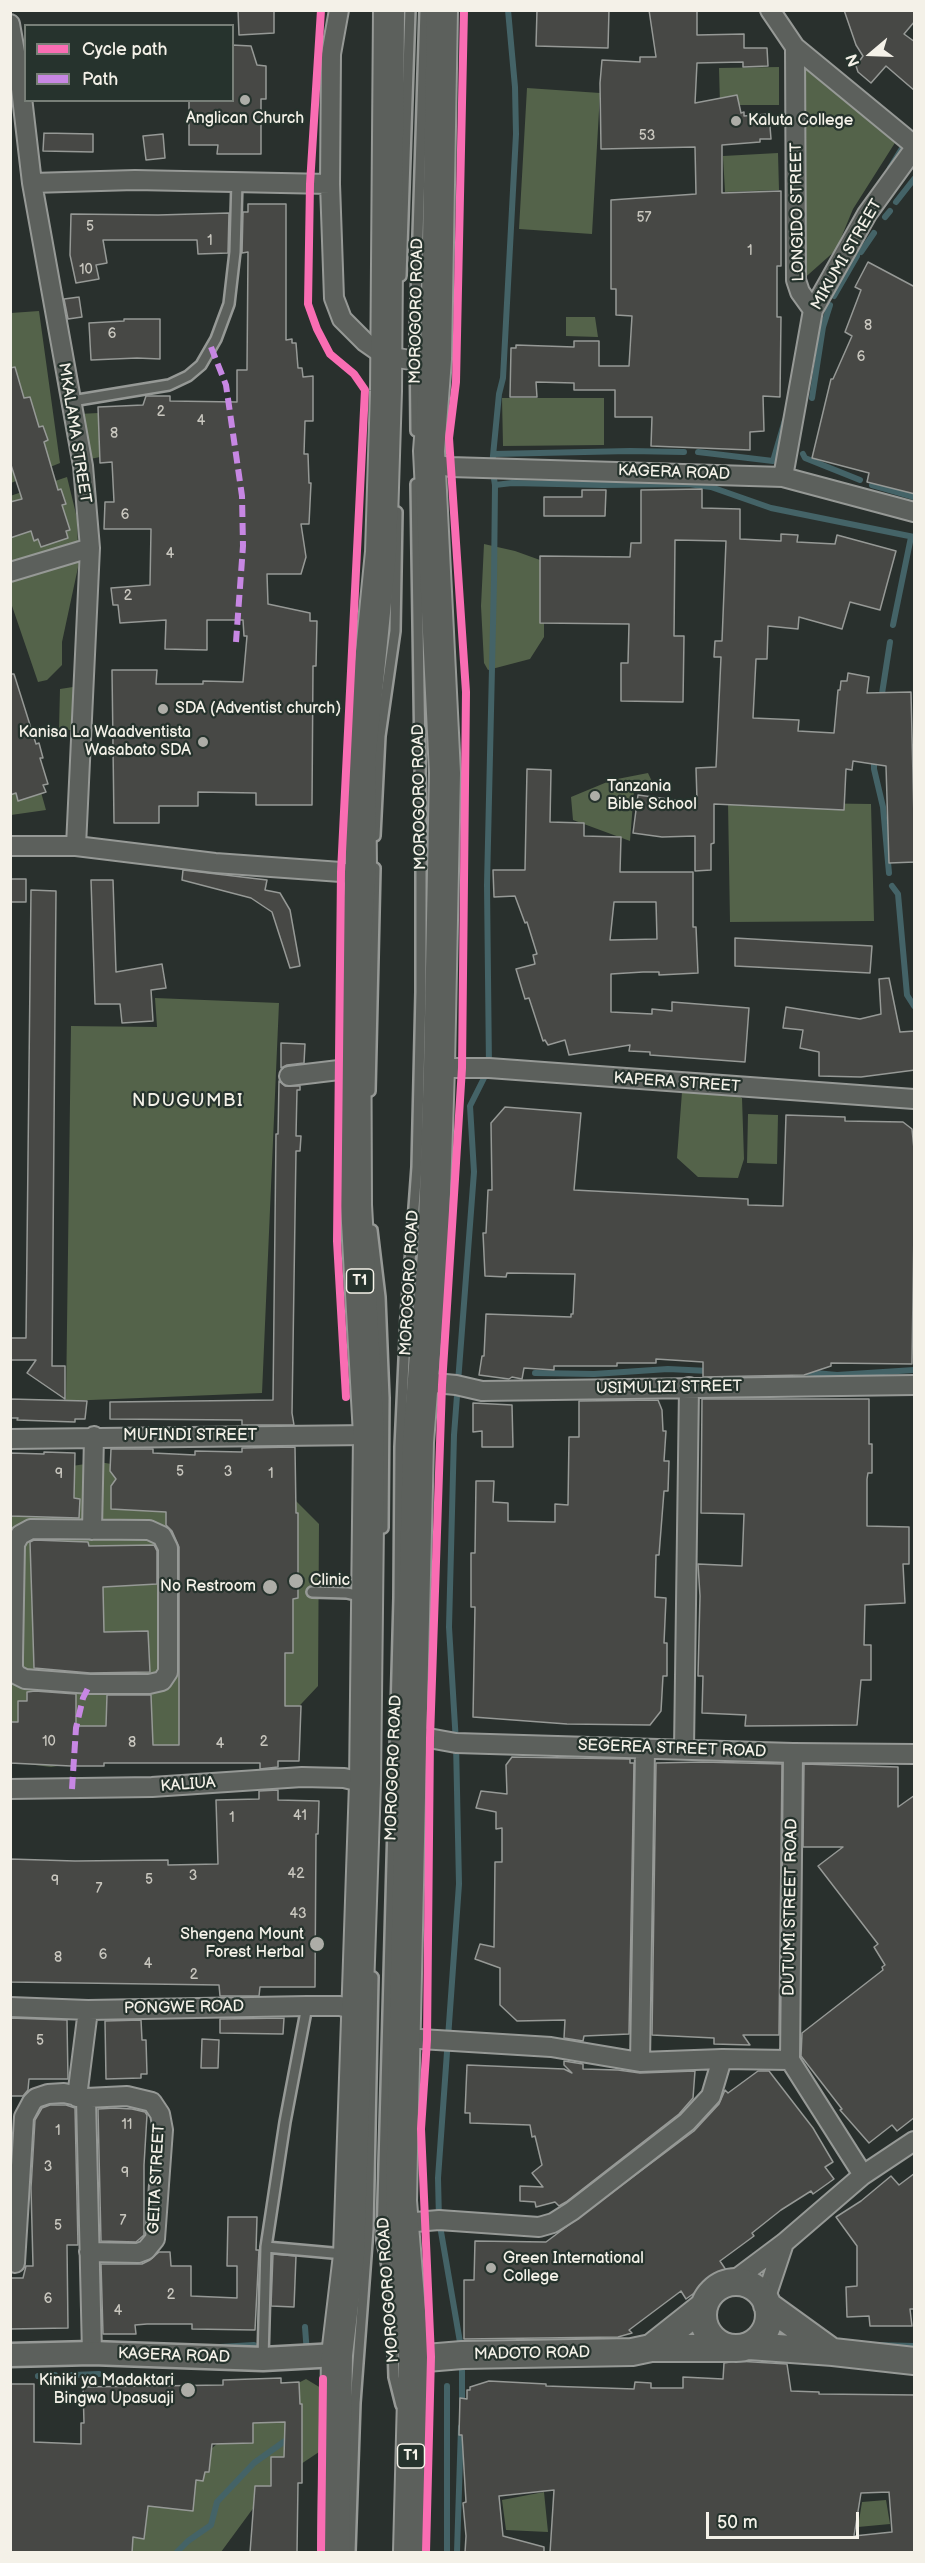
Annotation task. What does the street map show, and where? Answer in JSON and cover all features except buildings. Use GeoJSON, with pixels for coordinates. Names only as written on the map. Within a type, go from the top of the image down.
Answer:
{"type":"FeatureCollection","features":[{"type":"Feature","properties":{"kind":"highway","name":"MOROGORO ROAD"},"geometry":{"type":"LineString","coordinates":[[389,10],[406,358],[420,459],[445,773],[433,1254],[418,1442],[421,1737],[404,2038],[401,2201],[414,2360],[409,2553]]}},
{"type":"Feature","properties":{"kind":"highway","name":"MOROGORO ROAD"},"geometry":{"type":"LineString","coordinates":[[334,2553],[337,2355],[349,2255],[365,1783],[369,1435],[356,1205],[355,958],[360,878],[360,762],[381,552],[386,391],[406,358],[442,10]]}},
{"type":"Feature","properties":{"kind":"main road"},"geometry":{"type":"LineString","coordinates":[[651,2348],[704,2306],[714,2290],[732,2282],[747,2284],[760,2293],[766,2302],[769,2321],[756,2342],[739,2347],[720,2345],[707,2331],[704,2322],[704,2306]]}},
{"type":"Feature","properties":{"kind":"main road","name":"MADOTO ROAD"},"geometry":{"type":"LineString","coordinates":[[766,2302],[833,2352]]}},
{"type":"Feature","properties":{"kind":"main road","name":"MADOTO ROAD"},"geometry":{"type":"LineString","coordinates":[[414,2360],[462,2355],[632,2352],[651,2348],[739,2347],[833,2352],[915,2361]]}},
{"type":"Feature","properties":{"kind":"street"},"geometry":{"type":"LineString","coordinates":[[339,10],[332,54],[330,184],[334,298],[342,319],[365,342],[406,358]]}},
{"type":"Feature","properties":{"kind":"street"},"geometry":{"type":"LineString","coordinates":[[770,10],[795,47],[915,147]]}},
{"type":"Feature","properties":{"kind":"street","name":"MKALAMA STREET"},"geometry":{"type":"LineString","coordinates":[[10,24],[20,80],[32,183],[83,466],[90,548],[76,846]]}},
{"type":"Feature","properties":{"kind":"street","name":"LONGIDO STREET"},"geometry":{"type":"LineString","coordinates":[[795,47],[796,280],[800,292],[813,310]]}},
{"type":"Feature","properties":{"kind":"street","name":"MIKUMI STREET"},"geometry":{"type":"LineString","coordinates":[[783,477],[813,310],[867,214],[915,147]]}},
{"type":"Feature","properties":{"kind":"street"},"geometry":{"type":"LineString","coordinates":[[32,183],[237,181],[330,184]]}},
{"type":"Feature","properties":{"kind":"street","name":"KAGERA ROAD"},"geometry":{"type":"LineString","coordinates":[[420,459],[450,467],[783,477],[915,512]]}},
{"type":"Feature","properties":{"kind":"street"},"geometry":{"type":"LineString","coordinates":[[10,572],[90,548]]}},
{"type":"Feature","properties":{"kind":"street"},"geometry":{"type":"LineString","coordinates":[[10,846],[76,846],[215,863],[341,872],[360,878]]}},
{"type":"Feature","properties":{"kind":"street","name":"KAPERA STREET"},"geometry":{"type":"LineString","coordinates":[[439,1068],[489,1068],[765,1090],[915,1099]]}},
{"type":"Feature","properties":{"kind":"street"},"geometry":{"type":"LineString","coordinates":[[289,1076],[339,1070],[356,1074]]}},
{"type":"Feature","properties":{"kind":"street","name":"USIMULIZI STREET"},"geometry":{"type":"LineString","coordinates":[[424,1382],[456,1385],[482,1392],[915,1385]]}},
{"type":"Feature","properties":{"kind":"street"},"geometry":{"type":"LineString","coordinates":[[684,1749],[689,1387]]}},
{"type":"Feature","properties":{"kind":"street","name":"MUFINDI STREET"},"geometry":{"type":"LineString","coordinates":[[10,1439],[94,1436],[369,1435]]}},
{"type":"Feature","properties":{"kind":"street"},"geometry":{"type":"LineString","coordinates":[[92,1530],[94,1436]]}},
{"type":"Feature","properties":{"kind":"street"},"geometry":{"type":"LineString","coordinates":[[31,1529],[92,1530],[148,1530],[162,1536],[168,1548],[168,1672],[162,1681],[149,1684],[90,1684],[25,1679],[17,1675],[13,1669],[15,1545],[20,1535],[31,1529]]}},
{"type":"Feature","properties":{"kind":"street","name":"SEGEREA STREET ROAD"},"geometry":{"type":"LineString","coordinates":[[421,1737],[456,1743],[793,1753],[915,1754]]}},
{"type":"Feature","properties":{"kind":"street"},"geometry":{"type":"LineString","coordinates":[[640,2062],[645,1749]]}},
{"type":"Feature","properties":{"kind":"street","name":"DUTUMI STREET ROAD"},"geometry":{"type":"LineString","coordinates":[[790,2061],[793,1753]]}},
{"type":"Feature","properties":{"kind":"street","name":"KALIUA"},"geometry":{"type":"LineString","coordinates":[[10,1789],[152,1787],[302,1777],[344,1778],[365,1783]]}},
{"type":"Feature","properties":{"kind":"street","name":"PONGWE ROAD"},"geometry":{"type":"LineString","coordinates":[[10,2007],[88,2010],[340,2006],[357,2010]]}},
{"type":"Feature","properties":{"kind":"street"},"geometry":{"type":"LineString","coordinates":[[88,2010],[89,2252],[92,2353]]}},
{"type":"Feature","properties":{"kind":"street"},"geometry":{"type":"LineString","coordinates":[[404,2038],[551,2047],[640,2062],[722,2059],[790,2061],[863,2175]]}},
{"type":"Feature","properties":{"kind":"street"},"geometry":{"type":"LineString","coordinates":[[404,2223],[439,2220],[539,2227],[553,2223],[572,2211],[687,2122],[711,2096],[722,2059]]}},
{"type":"Feature","properties":{"kind":"street"},"geometry":{"type":"LineString","coordinates":[[15,2263],[15,2231],[26,2109],[36,2098],[48,2094],[64,2093],[88,2097]]}},
{"type":"Feature","properties":{"kind":"street","name":"GEITA STREET"},"geometry":{"type":"LineString","coordinates":[[88,2097],[127,2096],[152,2102],[160,2114],[163,2130],[157,2231],[152,2246],[138,2253],[89,2252]]}},
{"type":"Feature","properties":{"kind":"street"},"geometry":{"type":"LineString","coordinates":[[732,2282],[784,2243],[863,2175],[915,2141]]}},
{"type":"Feature","properties":{"kind":"street"},"geometry":{"type":"LineString","coordinates":[[766,2302],[784,2243]]}},
{"type":"Feature","properties":{"kind":"street","name":"KAGERA ROAD"},"geometry":{"type":"LineString","coordinates":[[10,2355],[92,2353],[263,2360],[337,2355]]}},
{"type":"Feature","properties":{"kind":"lane","name":"MOROGORO ROAD"},"geometry":{"type":"LineString","coordinates":[[401,288],[410,10]]}},
{"type":"Feature","properties":{"kind":"lane","name":"MOROGORO ROAD"},"geometry":{"type":"LineString","coordinates":[[406,358],[415,331],[425,10]]}},
{"type":"Feature","properties":{"kind":"lane"},"geometry":{"type":"LineString","coordinates":[[72,401],[169,385],[188,376],[201,365],[216,339],[229,304],[235,252],[237,181]]}},
{"type":"Feature","properties":{"kind":"lane","name":"MOROGORO ROAD"},"geometry":{"type":"LineString","coordinates":[[400,2553],[400,2499],[405,2423],[394,2377],[391,2288],[382,2240],[399,1598],[400,1447],[406,1316],[417,1167],[421,992],[420,459]]}},
{"type":"Feature","properties":{"kind":"lane"},"geometry":{"type":"LineString","coordinates":[[370,1106],[372,974],[376,921],[375,841],[380,736],[395,631],[397,503]]}},
{"type":"Feature","properties":{"kind":"lane","name":"MOROGORO ROAD"},"geometry":{"type":"LineString","coordinates":[[371,1219],[380,1297],[383,1376],[382,1536]]}},
{"type":"Feature","properties":{"kind":"lane"},"geometry":{"type":"LineString","coordinates":[[312,1592],[346,1593],[366,1598]]}},
{"type":"Feature","properties":{"kind":"lane","name":"MOROGORO ROAD"},"geometry":{"type":"LineString","coordinates":[[350,2553],[355,2403],[368,2229],[373,1963]]}},
{"type":"Feature","properties":{"kind":"lane"},"geometry":{"type":"LineString","coordinates":[[263,2360],[266,2247],[285,2122],[307,2006]]}},
{"type":"Feature","properties":{"kind":"lane"},"geometry":{"type":"LineString","coordinates":[[266,2247],[328,2251],[349,2255]]}},
{"type":"Feature","properties":{"kind":"green space"},"geometry":{"type":"Polygon","coordinates":[[[805,63],[898,138],[853,209],[836,250],[800,282],[805,63]]]}},
{"type":"Feature","properties":{"kind":"green space"},"geometry":{"type":"Polygon","coordinates":[[[779,67],[779,105],[720,105],[719,68],[779,67]]]}},
{"type":"Feature","properties":{"kind":"green space"},"geometry":{"type":"Polygon","coordinates":[[[527,88],[600,93],[592,234],[519,229],[527,88]]]}},
{"type":"Feature","properties":{"kind":"green space"},"geometry":{"type":"Polygon","coordinates":[[[778,153],[779,190],[725,192],[723,156],[778,153]]]}},
{"type":"Feature","properties":{"kind":"green space"},"geometry":{"type":"Polygon","coordinates":[[[39,311],[60,463],[11,483],[11,313],[39,311]]]}},
{"type":"Feature","properties":{"kind":"green space"},"geometry":{"type":"Polygon","coordinates":[[[566,317],[595,317],[598,337],[566,336],[566,317]]]}},
{"type":"Feature","properties":{"kind":"green space"},"geometry":{"type":"Polygon","coordinates":[[[502,398],[604,398],[604,445],[503,446],[502,398]]]}},
{"type":"Feature","properties":{"kind":"green space"},"geometry":{"type":"Polygon","coordinates":[[[98,413],[100,457],[90,459],[79,414],[98,413]]]}},
{"type":"Feature","properties":{"kind":"green space"},"geometry":{"type":"Polygon","coordinates":[[[67,477],[77,518],[80,558],[62,642],[62,665],[47,680],[38,682],[11,603],[10,496],[67,477]]]}},
{"type":"Feature","properties":{"kind":"green space"},"geometry":{"type":"Polygon","coordinates":[[[484,544],[540,560],[544,603],[544,637],[530,659],[488,670],[484,663],[481,606],[484,544]]]}},
{"type":"Feature","properties":{"kind":"green space"},"geometry":{"type":"Polygon","coordinates":[[[10,682],[46,810],[11,815],[10,815],[10,682]]]}},
{"type":"Feature","properties":{"kind":"green space"},"geometry":{"type":"Polygon","coordinates":[[[73,687],[74,717],[71,730],[59,730],[60,689],[73,687]]]}},
{"type":"Feature","properties":{"kind":"green space"},"geometry":{"type":"Polygon","coordinates":[[[648,773],[656,790],[634,790],[630,841],[573,820],[571,797],[612,780],[648,773]]]}},
{"type":"Feature","properties":{"kind":"green space"},"geometry":{"type":"Polygon","coordinates":[[[728,802],[871,804],[874,921],[730,922],[728,802]]]}},
{"type":"Feature","properties":{"kind":"green space"},"geometry":{"type":"Polygon","coordinates":[[[155,998],[279,1003],[262,1393],[66,1401],[71,1026],[157,1027],[155,998]]]}},
{"type":"Feature","properties":{"kind":"green space"},"geometry":{"type":"Polygon","coordinates":[[[682,1092],[731,1092],[742,1098],[744,1159],[738,1178],[698,1177],[677,1158],[682,1092]]]}},
{"type":"Feature","properties":{"kind":"green space"},"geometry":{"type":"Polygon","coordinates":[[[748,1114],[778,1115],[777,1164],[747,1163],[748,1114]]]}},
{"type":"Feature","properties":{"kind":"green space"},"geometry":{"type":"Polygon","coordinates":[[[99,1462],[287,1492],[319,1524],[318,1686],[272,1735],[51,1767],[11,1762],[11,1475],[99,1462]]]}},
{"type":"Feature","properties":{"kind":"green space"},"geometry":{"type":"Polygon","coordinates":[[[306,2379],[331,2394],[328,2446],[271,2484],[221,2552],[101,2552],[167,2486],[275,2395],[306,2379]]]}},
{"type":"Feature","properties":{"kind":"green space"},"geometry":{"type":"Polygon","coordinates":[[[544,2492],[548,2532],[506,2530],[502,2500],[544,2492]]]}},
{"type":"Feature","properties":{"kind":"green space"},"geometry":{"type":"Polygon","coordinates":[[[886,2500],[890,2524],[858,2527],[862,2502],[886,2500]]]}},
{"type":"Feature","properties":{"kind":"waterway"},"geometry":{"type":"LineString","coordinates":[[461,2348],[439,2220],[438,2178],[459,1884],[456,1743],[449,1627],[454,1435],[474,1172],[470,1106],[489,1068],[487,885],[495,485],[492,466],[499,394],[503,378],[516,134],[515,87],[508,10]]}},
{"type":"Feature","properties":{"kind":"waterway"},"geometry":{"type":"LineString","coordinates":[[890,168],[904,145]]}},
{"type":"Feature","properties":{"kind":"waterway"},"geometry":{"type":"LineString","coordinates":[[896,202],[914,179]]}},
{"type":"Feature","properties":{"kind":"waterway"},"geometry":{"type":"LineString","coordinates":[[885,217],[890,211]]}},
{"type":"Feature","properties":{"kind":"waterway"},"geometry":{"type":"LineString","coordinates":[[861,252],[874,233]]}},
{"type":"Feature","properties":{"kind":"waterway"},"geometry":{"type":"LineString","coordinates":[[834,296],[857,256]]}},
{"type":"Feature","properties":{"kind":"waterway"},"geometry":{"type":"LineString","coordinates":[[812,398],[823,327],[830,305]]}},
{"type":"Feature","properties":{"kind":"waterway"},"geometry":{"type":"LineString","coordinates":[[698,452],[773,461],[785,420]]}},
{"type":"Feature","properties":{"kind":"waterway"},"geometry":{"type":"LineString","coordinates":[[494,454],[684,452]]}},
{"type":"Feature","properties":{"kind":"waterway"},"geometry":{"type":"LineString","coordinates":[[803,454],[805,458],[860,480]]}},
{"type":"Feature","properties":{"kind":"waterway"},"geometry":{"type":"LineString","coordinates":[[495,485],[512,483],[688,484],[711,487],[771,508],[914,537]]}},
{"type":"Feature","properties":{"kind":"waterway"},"geometry":{"type":"LineString","coordinates":[[872,485],[914,497]]}},
{"type":"Feature","properties":{"kind":"waterway"},"geometry":{"type":"LineString","coordinates":[[893,625],[911,537]]}},
{"type":"Feature","properties":{"kind":"waterway"},"geometry":{"type":"LineString","coordinates":[[881,700],[890,642]]}},
{"type":"Feature","properties":{"kind":"waterway"},"geometry":{"type":"LineString","coordinates":[[874,758],[874,769],[883,807],[889,873]]}},
{"type":"Feature","properties":{"kind":"waterway"},"geometry":{"type":"LineString","coordinates":[[892,886],[898,894],[907,995],[914,1006]]}},
{"type":"Feature","properties":{"kind":"waterway"},"geometry":{"type":"LineString","coordinates":[[535,1373],[594,1374],[668,1369],[709,1371]]}},
{"type":"Feature","properties":{"kind":"waterway"},"geometry":{"type":"LineString","coordinates":[[804,1372],[837,1375],[914,1370]]}},
{"type":"Feature","properties":{"kind":"waterway"},"geometry":{"type":"LineString","coordinates":[[305,2327],[307,2354]]}},
{"type":"Feature","properties":{"kind":"waterway"},"geometry":{"type":"LineString","coordinates":[[219,2347],[254,2345]]}},
{"type":"Feature","properties":{"kind":"waterway"},"geometry":{"type":"LineString","coordinates":[[875,2345],[914,2346]]}},
{"type":"Feature","properties":{"kind":"waterway"},"geometry":{"type":"LineString","coordinates":[[462,2361],[462,2405]]}},
{"type":"Feature","properties":{"kind":"waterway"},"geometry":{"type":"LineString","coordinates":[[72,2375],[99,2374]]}},
{"type":"Feature","properties":{"kind":"waterway"},"geometry":{"type":"LineString","coordinates":[[38,2376],[55,2375]]}},
{"type":"Feature","properties":{"kind":"waterway"},"geometry":{"type":"LineString","coordinates":[[447,2386],[447,2552]]}},
{"type":"Feature","properties":{"kind":"waterway"},"geometry":{"type":"LineString","coordinates":[[457,2552],[461,2427]]}},
{"type":"Feature","properties":{"kind":"waterway"},"geometry":{"type":"LineString","coordinates":[[177,2552],[211,2525],[217,2502],[254,2463],[289,2438]]}},
{"type":"Feature","properties":{"kind":"marked path"},"geometry":{"type":"LineString","coordinates":[[211,347],[226,385],[242,496],[243,546],[236,642]]}},
{"type":"Feature","properties":{"kind":"marked path"},"geometry":{"type":"LineString","coordinates":[[72,1789],[76,1728],[83,1698],[90,1684]]}},
{"type":"Feature","properties":{"kind":"cycle path"},"geometry":{"type":"LineString","coordinates":[[321,10],[310,184],[308,304],[317,329],[330,354],[354,374],[365,390],[341,872],[337,1241],[346,1397]]}},
{"type":"Feature","properties":{"kind":"cycle path"},"geometry":{"type":"LineString","coordinates":[[426,2552],[431,2357],[421,2129],[427,2040],[430,1738],[442,1385],[462,1068],[466,692],[449,438],[456,382],[464,10]]}},
{"type":"Feature","properties":{"kind":"cycle path"},"geometry":{"type":"LineString","coordinates":[[321,2552],[323,2379]]}},
{"type":"Feature","properties":{"kind":"place","name":"Anglican Church"},"geometry":{"type":"Point","coordinates":[245,100]}},
{"type":"Feature","properties":{"kind":"place","name":"Kaluta College"},"geometry":{"type":"Point","coordinates":[736,121]}},
{"type":"Feature","properties":{"kind":"place","name":"SDA (Adventist church)"},"geometry":{"type":"Point","coordinates":[163,709]}},
{"type":"Feature","properties":{"kind":"place","name":"Kanisa La Waadventista Wasabato SDA"},"geometry":{"type":"Point","coordinates":[203,742]}},
{"type":"Feature","properties":{"kind":"place","name":"Tanzania Bible School"},"geometry":{"type":"Point","coordinates":[595,796]}},
{"type":"Feature","properties":{"kind":"place","name":"Clinic"},"geometry":{"type":"Point","coordinates":[296,1581]}},
{"type":"Feature","properties":{"kind":"place","name":"No Restroom"},"geometry":{"type":"Point","coordinates":[270,1587]}},
{"type":"Feature","properties":{"kind":"place","name":"Shengena Mount Forest Herbal"},"geometry":{"type":"Point","coordinates":[317,1944]}},
{"type":"Feature","properties":{"kind":"place","name":"Green International College"},"geometry":{"type":"Point","coordinates":[491,2268]}},
{"type":"Feature","properties":{"kind":"place","name":"Kiniki ya Madaktari Bingwa Upasuaji"},"geometry":{"type":"Point","coordinates":[188,2390]}},
{"type":"Feature","properties":{"kind":"district","name":"NDUGUMBI"},"geometry":{"type":"Point","coordinates":[188,1101]}}]}
